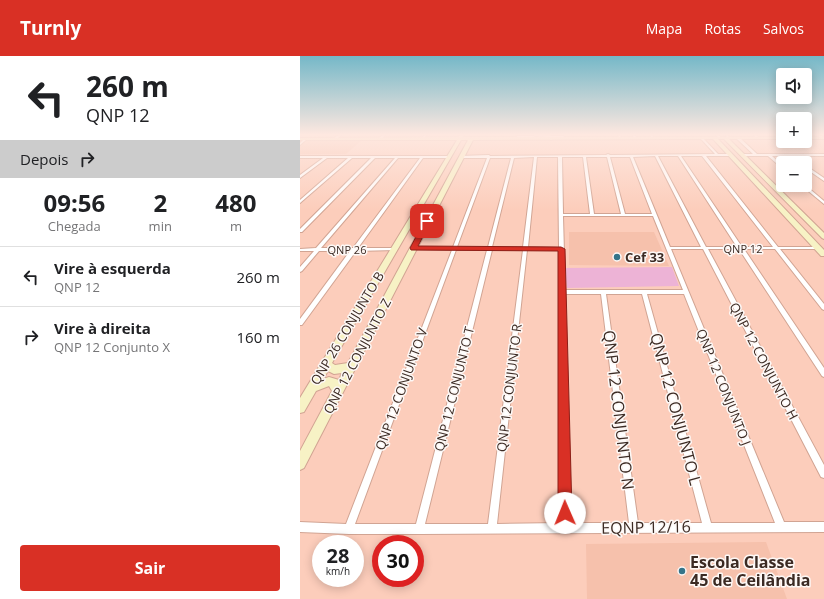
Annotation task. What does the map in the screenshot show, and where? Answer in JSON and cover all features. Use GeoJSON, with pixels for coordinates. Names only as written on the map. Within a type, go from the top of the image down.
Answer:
{"type":"FeatureCollection","features":[{"type":"Feature","properties":{"kind":"street"},"geometry":{"type":"LineString","coordinates":[[300,177],[322,159]]}},
{"type":"Feature","properties":{"kind":"street"},"geometry":{"type":"LineString","coordinates":[[300,202],[348,159]]}},
{"type":"Feature","properties":{"kind":"street"},"geometry":{"type":"LineString","coordinates":[[300,231],[372,159]]}},
{"type":"Feature","properties":{"kind":"street"},"geometry":{"type":"LineString","coordinates":[[300,270],[395,159]]}},
{"type":"Feature","properties":{"kind":"street"},"geometry":{"type":"LineString","coordinates":[[300,323],[420,159]]}},
{"type":"Feature","properties":{"kind":"street","name":"QNP 26 CONJUNTO B"},"geometry":{"type":"LineString","coordinates":[[300,408],[448,159]]}},
{"type":"Feature","properties":{"kind":"street","name":"QNP 12 CONJUNTO Z"},"geometry":{"type":"LineString","coordinates":[[300,464],[460,159]]}},
{"type":"Feature","properties":{"kind":"street","name":"QNP 12 CONJUNTO V"},"geometry":{"type":"LineString","coordinates":[[349,529],[488,159]]}},
{"type":"Feature","properties":{"kind":"street","name":"QNP 12 CONJUNTO T"},"geometry":{"type":"LineString","coordinates":[[419,529],[512,159]]}},
{"type":"Feature","properties":{"kind":"street","name":"QNP 12 CONJUNTO R"},"geometry":{"type":"LineString","coordinates":[[492,528],[536,159]]}},
{"type":"Feature","properties":{"kind":"street"},"geometry":{"type":"LineString","coordinates":[[560,159],[566,528]]}},
{"type":"Feature","properties":{"kind":"street"},"geometry":{"type":"LineString","coordinates":[[584,159],[592,215]]}},
{"type":"Feature","properties":{"kind":"street"},"geometry":{"type":"LineString","coordinates":[[609,159],[623,215]]}},
{"type":"Feature","properties":{"kind":"street","name":"QNP 12 CONJUNTO J"},"geometry":{"type":"LineString","coordinates":[[633,159],[781,527]]}},
{"type":"Feature","properties":{"kind":"street","name":"QNP 12 CONJUNTO H"},"geometry":{"type":"LineString","coordinates":[[658,159],[824,474]]}},
{"type":"Feature","properties":{"kind":"street"},"geometry":{"type":"LineString","coordinates":[[681,159],[824,374]]}},
{"type":"Feature","properties":{"kind":"street"},"geometry":{"type":"LineString","coordinates":[[706,159],[824,308]]}},
{"type":"Feature","properties":{"kind":"street"},"geometry":{"type":"LineString","coordinates":[[734,159],[824,254]]}},
{"type":"Feature","properties":{"kind":"street"},"geometry":{"type":"LineString","coordinates":[[747,159],[824,237]]}},
{"type":"Feature","properties":{"kind":"street"},"geometry":{"type":"LineString","coordinates":[[812,171],[824,180]]}},
{"type":"Feature","properties":{"kind":"street"},"geometry":{"type":"LineString","coordinates":[[760,187],[775,188]]}},
{"type":"Feature","properties":{"kind":"street"},"geometry":{"type":"LineString","coordinates":[[811,192],[824,203]]}},
{"type":"Feature","properties":{"kind":"street"},"geometry":{"type":"LineString","coordinates":[[424,199],[429,202],[439,200]]}},
{"type":"Feature","properties":{"kind":"street"},"geometry":{"type":"LineString","coordinates":[[419,207],[428,205],[434,207]]}},
{"type":"Feature","properties":{"kind":"street"},"geometry":{"type":"LineString","coordinates":[[561,215],[655,215]]}},
{"type":"Feature","properties":{"kind":"street"},"geometry":{"type":"LineString","coordinates":[[413,248],[561,249]]}},
{"type":"Feature","properties":{"kind":"street","name":"QNP 12"},"geometry":{"type":"LineString","coordinates":[[668,248],[818,248]]}},
{"type":"Feature","properties":{"kind":"street","name":"QNP 26"},"geometry":{"type":"LineString","coordinates":[[300,250],[394,249]]}},
{"type":"Feature","properties":{"kind":"street"},"geometry":{"type":"LineString","coordinates":[[562,292],[686,292]]}},
{"type":"Feature","properties":{"kind":"street","name":"QNP 12 CONJUNTO N"},"geometry":{"type":"LineString","coordinates":[[603,292],[634,527]]}},
{"type":"Feature","properties":{"kind":"street","name":"QNP 12 CONJUNTO L"},"geometry":{"type":"LineString","coordinates":[[644,292],[708,527]]}},
{"type":"Feature","properties":{"kind":"street"},"geometry":{"type":"LineString","coordinates":[[326,362],[329,368],[340,371],[352,366]]}},
{"type":"Feature","properties":{"kind":"street"},"geometry":{"type":"LineString","coordinates":[[312,388],[329,381],[335,383],[338,392]]}},
{"type":"Feature","properties":{"kind":"street","name":"EQNP 12/16"},"geometry":{"type":"LineString","coordinates":[[300,527],[419,529],[824,526]]}},
{"type":"Feature","properties":{"kind":"shaded area","name":"Cef 33"},"geometry":{"type":"Polygon","coordinates":[[[569,232],[654,232],[669,266],[569,265],[569,232]]]}},
{"type":"Feature","properties":{"kind":"shaded area"},"geometry":{"type":"Polygon","coordinates":[[[672,267],[679,286],[567,288],[564,268],[672,267]]]}},
{"type":"Feature","properties":{"kind":"shaded area","name":"Escola Classe 45 de Ceilândia"},"geometry":{"type":"Polygon","coordinates":[[[766,542],[787,599],[587,599],[586,544],[766,542]]]}},
{"type":"Feature","properties":{"kind":"place","name":"Cef 33"},"geometry":{"type":"Point","coordinates":[617,257]}},
{"type":"Feature","properties":{"kind":"place","name":"Escola Classe 45 de Ceilândia"},"geometry":{"type":"Point","coordinates":[682,571]}},
{"type":"Feature","properties":{"kind":"route"},"geometry":{"type":"LineString","coordinates":[[427,221],[413,248],[561,249],[565,513]]}}]}
